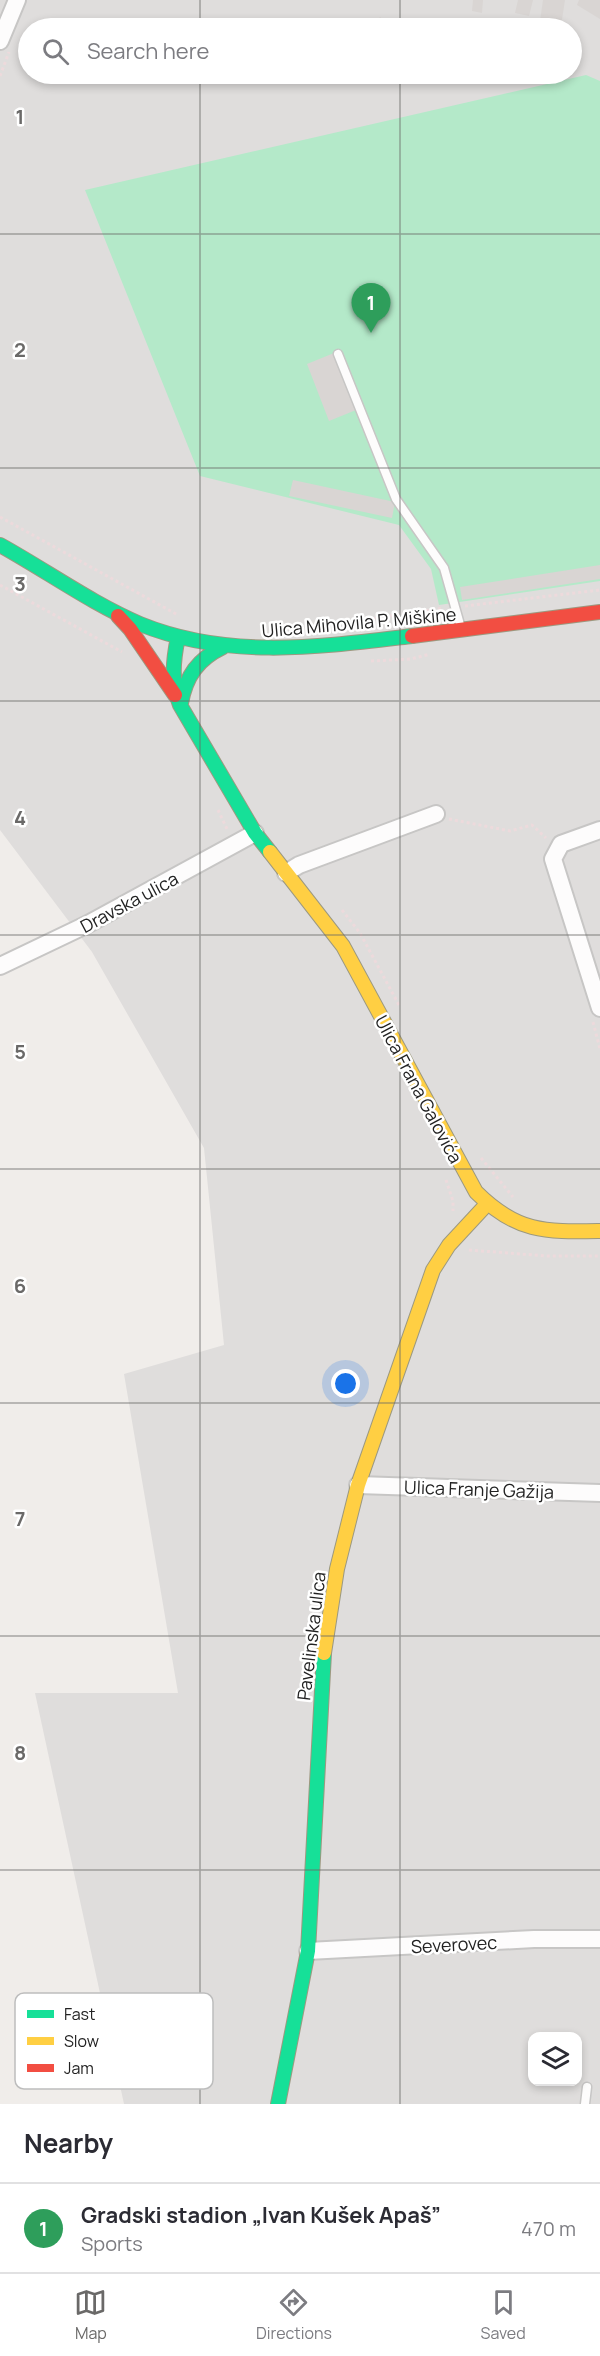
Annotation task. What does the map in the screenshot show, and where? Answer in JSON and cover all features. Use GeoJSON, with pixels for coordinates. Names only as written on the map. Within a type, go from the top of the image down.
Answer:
{"type":"FeatureCollection","features":[{"type":"Feature","properties":{"kind":"street"},"geometry":{"type":"LineString","coordinates":[[0,40],[17,0]]}},
{"type":"Feature","properties":{"kind":"street","name":"Ulica Mihovila P. Miškine"},"geometry":{"type":"LineString","coordinates":[[0,545],[115,612],[178,637],[222,647],[282,650],[600,612]]}},
{"type":"Feature","properties":{"kind":"street"},"geometry":{"type":"LineString","coordinates":[[115,612],[130,629],[179,702]]}},
{"type":"Feature","properties":{"kind":"street","name":"Ulica Frana Galovića"},"geometry":{"type":"LineString","coordinates":[[178,637],[172,674],[179,702],[255,833],[343,946],[467,1178],[487,1204],[509,1220],[539,1230],[600,1231]]}},
{"type":"Feature","properties":{"kind":"street"},"geometry":{"type":"LineString","coordinates":[[179,702],[194,666],[204,657],[222,647]]}},
{"type":"Feature","properties":{"kind":"street"},"geometry":{"type":"LineString","coordinates":[[286,873],[299,865],[436,814]]}},
{"type":"Feature","properties":{"kind":"street"},"geometry":{"type":"LineString","coordinates":[[600,830],[561,844],[553,859],[600,1008]]}},
{"type":"Feature","properties":{"kind":"street","name":"Dravska ulica"},"geometry":{"type":"LineString","coordinates":[[0,966],[88,924],[255,833]]}},
{"type":"Feature","properties":{"kind":"street","name":"Pavelinska ulica"},"geometry":{"type":"LineString","coordinates":[[278,2104],[308,1952],[323,1657],[337,1569],[358,1485],[433,1270],[449,1245],[487,1204]]}},
{"type":"Feature","properties":{"kind":"street","name":"Ulica Franje Gažija"},"geometry":{"type":"LineString","coordinates":[[358,1485],[600,1493]]}},
{"type":"Feature","properties":{"kind":"street","name":"Severovec"},"geometry":{"type":"LineString","coordinates":[[308,1952],[534,1939],[600,1939]]}},
{"type":"Feature","properties":{"kind":"lane"},"geometry":{"type":"LineString","coordinates":[[338,354],[396,499],[444,568],[462,630]]}},
{"type":"Feature","properties":{"kind":"lane"},"geometry":{"type":"LineString","coordinates":[[585,2104],[587,2087]]}},
{"type":"Feature","properties":{"kind":"path"},"geometry":{"type":"LineString","coordinates":[[0,517],[179,616]]}},
{"type":"Feature","properties":{"kind":"path"},"geometry":{"type":"LineString","coordinates":[[330,625],[600,590]]}},
{"type":"Feature","properties":{"kind":"path"},"geometry":{"type":"LineString","coordinates":[[436,814],[510,831],[532,825],[550,841]]}},
{"type":"Feature","properties":{"kind":"path"},"geometry":{"type":"LineString","coordinates":[[340,908],[360,933],[402,1011]]}},
{"type":"Feature","properties":{"kind":"path"},"geometry":{"type":"LineString","coordinates":[[480,1156],[515,1199]]}},
{"type":"Feature","properties":{"kind":"path"},"geometry":{"type":"LineString","coordinates":[[459,1250],[547,1256],[600,1256]]}},
{"type":"Feature","properties":{"kind":"shaded area"},"geometry":{"type":"Polygon","coordinates":[[[0,0],[600,0],[600,2104],[124,2104],[121,2089],[213,2089],[213,1993],[100,1993],[35,1693],[178,1693],[124,1374],[224,1345],[204,1148],[92,952],[0,830],[0,0]]]}},
{"type":"Feature","properties":{"kind":"green space"},"geometry":{"type":"Polygon","coordinates":[[[586,75],[600,81],[600,581],[439,605],[431,569],[399,525],[200,476],[85,190],[547,84],[582,84],[582,76],[586,75]]]}},
{"type":"Feature","properties":{"kind":"building"},"geometry":{"type":"Polygon","coordinates":[[[473,0],[483,0],[482,13],[472,11],[473,0]]]}},
{"type":"Feature","properties":{"kind":"building"},"geometry":{"type":"Polygon","coordinates":[[[518,0],[533,0],[529,16],[515,13],[518,0]]]}},
{"type":"Feature","properties":{"kind":"building"},"geometry":{"type":"Polygon","coordinates":[[[543,0],[565,0],[562,18],[540,18],[543,0]]]}},
{"type":"Feature","properties":{"kind":"building"},"geometry":{"type":"Polygon","coordinates":[[[579,0],[600,0],[600,19],[577,5],[579,0]]]}},
{"type":"Feature","properties":{"kind":"building"},"geometry":{"type":"Polygon","coordinates":[[[334,353],[356,410],[329,421],[307,364],[334,353]]]}},
{"type":"Feature","properties":{"kind":"building"},"geometry":{"type":"Polygon","coordinates":[[[293,480],[395,502],[392,518],[289,496],[293,480]]]}},
{"type":"Feature","properties":{"kind":"building"},"geometry":{"type":"Polygon","coordinates":[[[600,565],[600,579],[462,600],[460,587],[600,565]]]}},
{"type":"Feature","properties":{"kind":"traffic: fast"},"geometry":{"type":"LineString","coordinates":[[0,545],[122,616],[173,635],[207,643],[241,647],[309,647],[412,636]]}},
{"type":"Feature","properties":{"kind":"traffic: fast"},"geometry":{"type":"LineString","coordinates":[[178,637],[174,671],[175,688],[180,705],[255,833],[270,852]]}},
{"type":"Feature","properties":{"kind":"traffic: fast"},"geometry":{"type":"LineString","coordinates":[[181,703],[186,685],[195,669],[207,657],[223,647]]}},
{"type":"Feature","properties":{"kind":"traffic: fast"},"geometry":{"type":"LineString","coordinates":[[278,2104],[308,1951],[324,1653]]}},
{"type":"Feature","properties":{"kind":"traffic: slow"},"geometry":{"type":"LineString","coordinates":[[270,852],[343,946],[476,1192],[505,1216],[519,1223],[547,1230],[600,1231]]}},
{"type":"Feature","properties":{"kind":"traffic: slow"},"geometry":{"type":"LineString","coordinates":[[324,1653],[337,1569],[358,1485],[433,1270],[449,1245],[487,1204]]}},
{"type":"Feature","properties":{"kind":"traffic: jam"},"geometry":{"type":"LineString","coordinates":[[412,636],[600,612]]}},
{"type":"Feature","properties":{"kind":"traffic: jam"},"geometry":{"type":"LineString","coordinates":[[118,616],[130,629],[175,695]]}},
{"type":"Feature","properties":{"kind":"place","name":"Gradski stadion „Ivan Kušek Apaš”"},"geometry":{"type":"Point","coordinates":[371,333]}}]}
